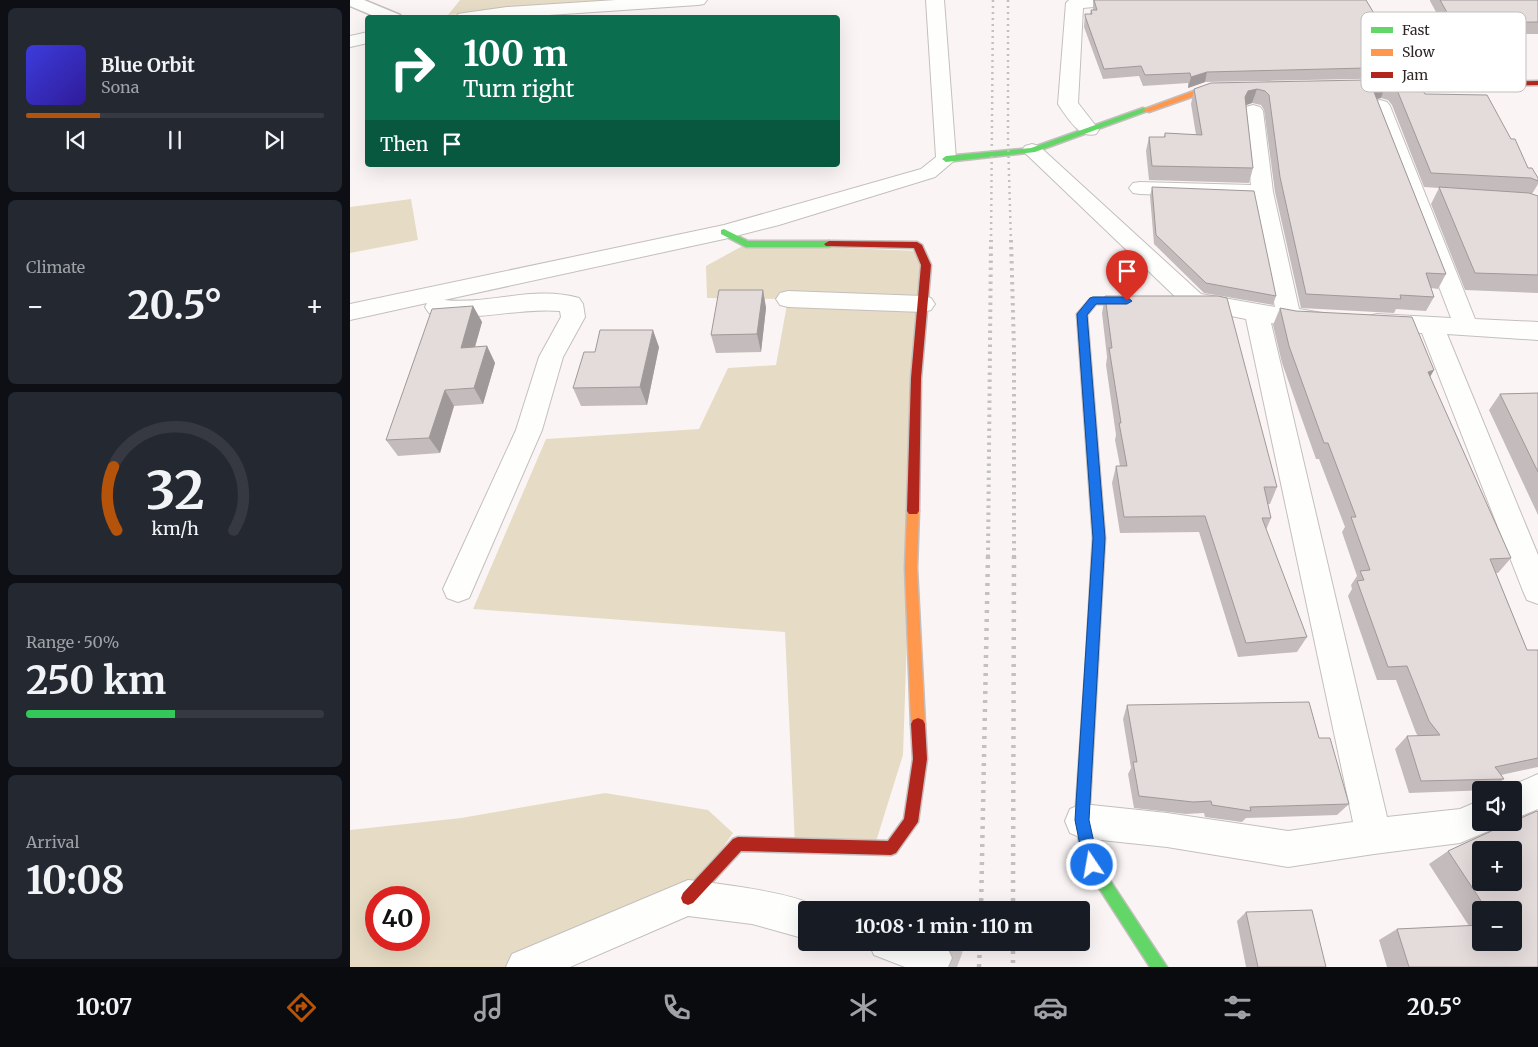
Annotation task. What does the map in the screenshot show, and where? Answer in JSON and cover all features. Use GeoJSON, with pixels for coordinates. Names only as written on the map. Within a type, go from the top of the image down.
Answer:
{"type":"FeatureCollection","features":[{"type":"Feature","properties":{"kind":"street"},"geometry":{"type":"LineString","coordinates":[[486,15],[698,0]]}},
{"type":"Feature","properties":{"kind":"street"},"geometry":{"type":"LineString","coordinates":[[935,0],[946,159]]}},
{"type":"Feature","properties":{"kind":"street"},"geometry":{"type":"LineString","coordinates":[[1089,130],[1068,104],[1075,2],[1119,0]]}},
{"type":"Feature","properties":{"kind":"street"},"geometry":{"type":"LineString","coordinates":[[350,42],[365,38]]}},
{"type":"Feature","properties":{"kind":"street"},"geometry":{"type":"LineString","coordinates":[[350,312],[724,232],[771,220],[928,173],[946,159],[1032,150],[1205,90],[1244,89]]}},
{"type":"Feature","properties":{"kind":"street"},"geometry":{"type":"LineString","coordinates":[[1426,92],[1376,96],[1425,196],[1466,326]]}},
{"type":"Feature","properties":{"kind":"street"},"geometry":{"type":"LineString","coordinates":[[1253,111],[1262,192],[1289,318]]}},
{"type":"Feature","properties":{"kind":"street"},"geometry":{"type":"LineString","coordinates":[[1032,150],[1185,301],[1289,318],[1538,331]]}},
{"type":"Feature","properties":{"kind":"street"},"geometry":{"type":"LineString","coordinates":[[1140,188],[1262,192]]}},
{"type":"Feature","properties":{"kind":"street"},"geometry":{"type":"LineString","coordinates":[[525,967],[688,898],[738,844],[891,848],[912,822],[920,759],[911,568],[916,378],[926,265],[917,245],[746,244],[724,232]]}},
{"type":"Feature","properties":{"kind":"street"},"geometry":{"type":"LineString","coordinates":[[416,298],[428,306],[454,310],[513,303],[554,301],[571,304],[573,317],[550,357],[529,430],[458,589]]}},
{"type":"Feature","properties":{"kind":"street"},"geometry":{"type":"LineString","coordinates":[[788,299],[922,304]]}},
{"type":"Feature","properties":{"kind":"street"},"geometry":{"type":"LineString","coordinates":[[1148,301],[1093,301],[1082,314],[1099,538],[1082,820],[1092,865],[1159,967]]}},
{"type":"Feature","properties":{"kind":"street"},"geometry":{"type":"LineString","coordinates":[[1258,313],[1374,836]]}},
{"type":"Feature","properties":{"kind":"street"},"geometry":{"type":"LineString","coordinates":[[1431,324],[1538,591]]}},
{"type":"Feature","properties":{"kind":"street"},"geometry":{"type":"LineString","coordinates":[[1522,798],[1538,791]]}},
{"type":"Feature","properties":{"kind":"street"},"geometry":{"type":"LineString","coordinates":[[1082,820],[1167,830],[1288,849],[1460,826],[1472,821]]}},
{"type":"Feature","properties":{"kind":"street"},"geometry":{"type":"LineString","coordinates":[[688,898],[752,906],[798,919]]}},
{"type":"Feature","properties":{"kind":"street"},"geometry":{"type":"LineString","coordinates":[[889,951],[933,958]]}},
{"type":"Feature","properties":{"kind":"lane"},"geometry":{"type":"LineString","coordinates":[[350,0],[387,15]]}},
{"type":"Feature","properties":{"kind":"shaded area"},"geometry":{"type":"Polygon","coordinates":[[[460,0],[628,0],[448,15],[460,0]]]}},
{"type":"Feature","properties":{"kind":"shaded area"},"geometry":{"type":"Polygon","coordinates":[[[411,199],[418,240],[350,253],[350,207],[411,199]]]}},
{"type":"Feature","properties":{"kind":"shaded area"},"geometry":{"type":"Polygon","coordinates":[[[746,244],[920,251],[903,755],[874,848],[795,845],[785,632],[473,609],[546,439],[699,429],[728,368],[776,365],[788,299],[707,298],[706,266],[746,244]]]}},
{"type":"Feature","properties":{"kind":"shaded area"},"geometry":{"type":"Polygon","coordinates":[[[605,793],[708,810],[733,833],[688,898],[506,967],[350,967],[350,830],[461,818],[605,793]]]}},
{"type":"Feature","properties":{"kind":"building"},"geometry":{"type":"Polygon","coordinates":[[[1094,0],[1366,0],[1373,12],[1361,12],[1361,68],[1207,72],[1191,77],[1190,73],[1145,75],[1141,66],[1104,69],[1085,16],[1085,14],[1092,14],[1091,10],[1097,10],[1094,0]]]}},
{"type":"Feature","properties":{"kind":"building"},"geometry":{"type":"Polygon","coordinates":[[[1440,0],[1538,0],[1538,22],[1526,22],[1526,12],[1447,12],[1440,0]]]}},
{"type":"Feature","properties":{"kind":"building"},"geometry":{"type":"Polygon","coordinates":[[[1361,80],[1361,92],[1374,92],[1446,274],[1426,273],[1434,297],[1400,295],[1401,299],[1306,294],[1280,177],[1269,95],[1265,91],[1257,89],[1248,91],[1245,97],[1253,168],[1152,166],[1149,137],[1165,137],[1165,133],[1202,135],[1194,89],[1211,83],[1361,80]]]}},
{"type":"Feature","properties":{"kind":"building"},"geometry":{"type":"Polygon","coordinates":[[[1398,92],[1487,95],[1511,139],[1515,139],[1528,168],[1532,168],[1538,181],[1531,178],[1431,173],[1398,92]]]}},
{"type":"Feature","properties":{"kind":"building"},"geometry":{"type":"Polygon","coordinates":[[[1152,187],[1254,191],[1276,296],[1206,283],[1156,235],[1152,187]]]}},
{"type":"Feature","properties":{"kind":"building"},"geometry":{"type":"Polygon","coordinates":[[[1439,187],[1529,193],[1538,196],[1538,275],[1475,273],[1439,187]]]}},
{"type":"Feature","properties":{"kind":"building"},"geometry":{"type":"Polygon","coordinates":[[[719,290],[763,290],[757,334],[711,335],[719,290]]]}},
{"type":"Feature","properties":{"kind":"building"},"geometry":{"type":"Polygon","coordinates":[[[1105,296],[1218,296],[1227,298],[1277,487],[1264,487],[1271,518],[1262,518],[1307,637],[1246,643],[1205,516],[1124,517],[1116,466],[1127,466],[1109,348],[1112,348],[1105,296]]]}},
{"type":"Feature","properties":{"kind":"building"},"geometry":{"type":"Polygon","coordinates":[[[473,306],[461,348],[487,346],[474,388],[445,390],[429,438],[386,440],[432,309],[473,306]]]}},
{"type":"Feature","properties":{"kind":"building"},"geometry":{"type":"Polygon","coordinates":[[[1280,308],[1296,311],[1412,317],[1434,370],[1428,372],[1511,558],[1490,559],[1527,650],[1538,650],[1538,758],[1495,767],[1504,779],[1421,781],[1407,736],[1440,735],[1429,721],[1407,666],[1388,667],[1357,581],[1364,580],[1360,571],[1370,570],[1351,517],[1356,517],[1328,443],[1324,443],[1289,346],[1280,308]]]}},
{"type":"Feature","properties":{"kind":"building"},"geometry":{"type":"Polygon","coordinates":[[[600,330],[653,330],[640,387],[573,388],[584,352],[595,352],[600,330]]]}},
{"type":"Feature","properties":{"kind":"building"},"geometry":{"type":"Polygon","coordinates":[[[1538,393],[1538,472],[1500,394],[1538,393]]]}},
{"type":"Feature","properties":{"kind":"building"},"geometry":{"type":"Polygon","coordinates":[[[1309,702],[1319,738],[1330,738],[1349,804],[1250,807],[1251,811],[1212,805],[1211,801],[1193,802],[1139,796],[1133,762],[1137,762],[1127,705],[1309,702]]]}},
{"type":"Feature","properties":{"kind":"building"},"geometry":{"type":"Polygon","coordinates":[[[1538,812],[1538,967],[1409,967],[1397,929],[1472,925],[1472,951],[1522,951],[1522,901],[1481,901],[1474,891],[1522,891],[1522,841],[1472,841],[1472,887],[1448,851],[1491,831],[1522,831],[1522,818],[1538,812]]]}},
{"type":"Feature","properties":{"kind":"building"},"geometry":{"type":"Polygon","coordinates":[[[1312,910],[1326,967],[1258,967],[1246,912],[1312,910]]]}},
{"type":"Feature","properties":{"kind":"tunnel"},"geometry":{"type":"LineString","coordinates":[[933,958],[957,967]]}},
{"type":"Feature","properties":{"kind":"railway"},"geometry":{"type":"LineString","coordinates":[[991,242],[993,0]]}},
{"type":"Feature","properties":{"kind":"railway"},"geometry":{"type":"LineString","coordinates":[[1008,0],[1008,140],[1011,242]]}},
{"type":"Feature","properties":{"kind":"railway"},"geometry":{"type":"LineString","coordinates":[[988,557],[991,240]]}},
{"type":"Feature","properties":{"kind":"railway"},"geometry":{"type":"LineString","coordinates":[[1011,240],[1014,348],[1014,555]]}},
{"type":"Feature","properties":{"kind":"railway"},"geometry":{"type":"LineString","coordinates":[[981,901],[988,555]]}},
{"type":"Feature","properties":{"kind":"railway"},"geometry":{"type":"LineString","coordinates":[[1013,901],[1014,555]]}},
{"type":"Feature","properties":{"kind":"railway"},"geometry":{"type":"LineString","coordinates":[[979,967],[980,951]]}},
{"type":"Feature","properties":{"kind":"railway"},"geometry":{"type":"LineString","coordinates":[[1013,951],[1013,967]]}},
{"type":"Feature","properties":{"kind":"traffic: fast"},"geometry":{"type":"LineString","coordinates":[[946,159],[1032,150],[1146,110]]}},
{"type":"Feature","properties":{"kind":"traffic: fast"},"geometry":{"type":"LineString","coordinates":[[724,232],[746,244],[829,244]]}},
{"type":"Feature","properties":{"kind":"traffic: fast"},"geometry":{"type":"LineString","coordinates":[[1092,660],[1082,821],[1091,865],[1159,967]]}},
{"type":"Feature","properties":{"kind":"traffic: slow"},"geometry":{"type":"LineString","coordinates":[[1146,110],[1205,90],[1228,89]]}},
{"type":"Feature","properties":{"kind":"traffic: slow"},"geometry":{"type":"LineString","coordinates":[[1092,660],[1099,538],[1082,314],[1093,301],[1141,301]]}},
{"type":"Feature","properties":{"kind":"traffic: slow"},"geometry":{"type":"LineString","coordinates":[[913,511],[911,568],[918,724]]}},
{"type":"Feature","properties":{"kind":"traffic: jam"},"geometry":{"type":"LineString","coordinates":[[1526,83],[1538,83]]}},
{"type":"Feature","properties":{"kind":"traffic: jam"},"geometry":{"type":"LineString","coordinates":[[829,244],[917,245],[926,265],[916,378],[913,511]]}},
{"type":"Feature","properties":{"kind":"traffic: jam"},"geometry":{"type":"LineString","coordinates":[[688,898],[738,844],[891,848],[911,822],[920,759],[918,724]]}},
{"type":"Feature","properties":{"kind":"route"},"geometry":{"type":"LineString","coordinates":[[1092,865],[1082,820],[1099,538],[1082,314],[1093,301],[1127,301]]}}]}
